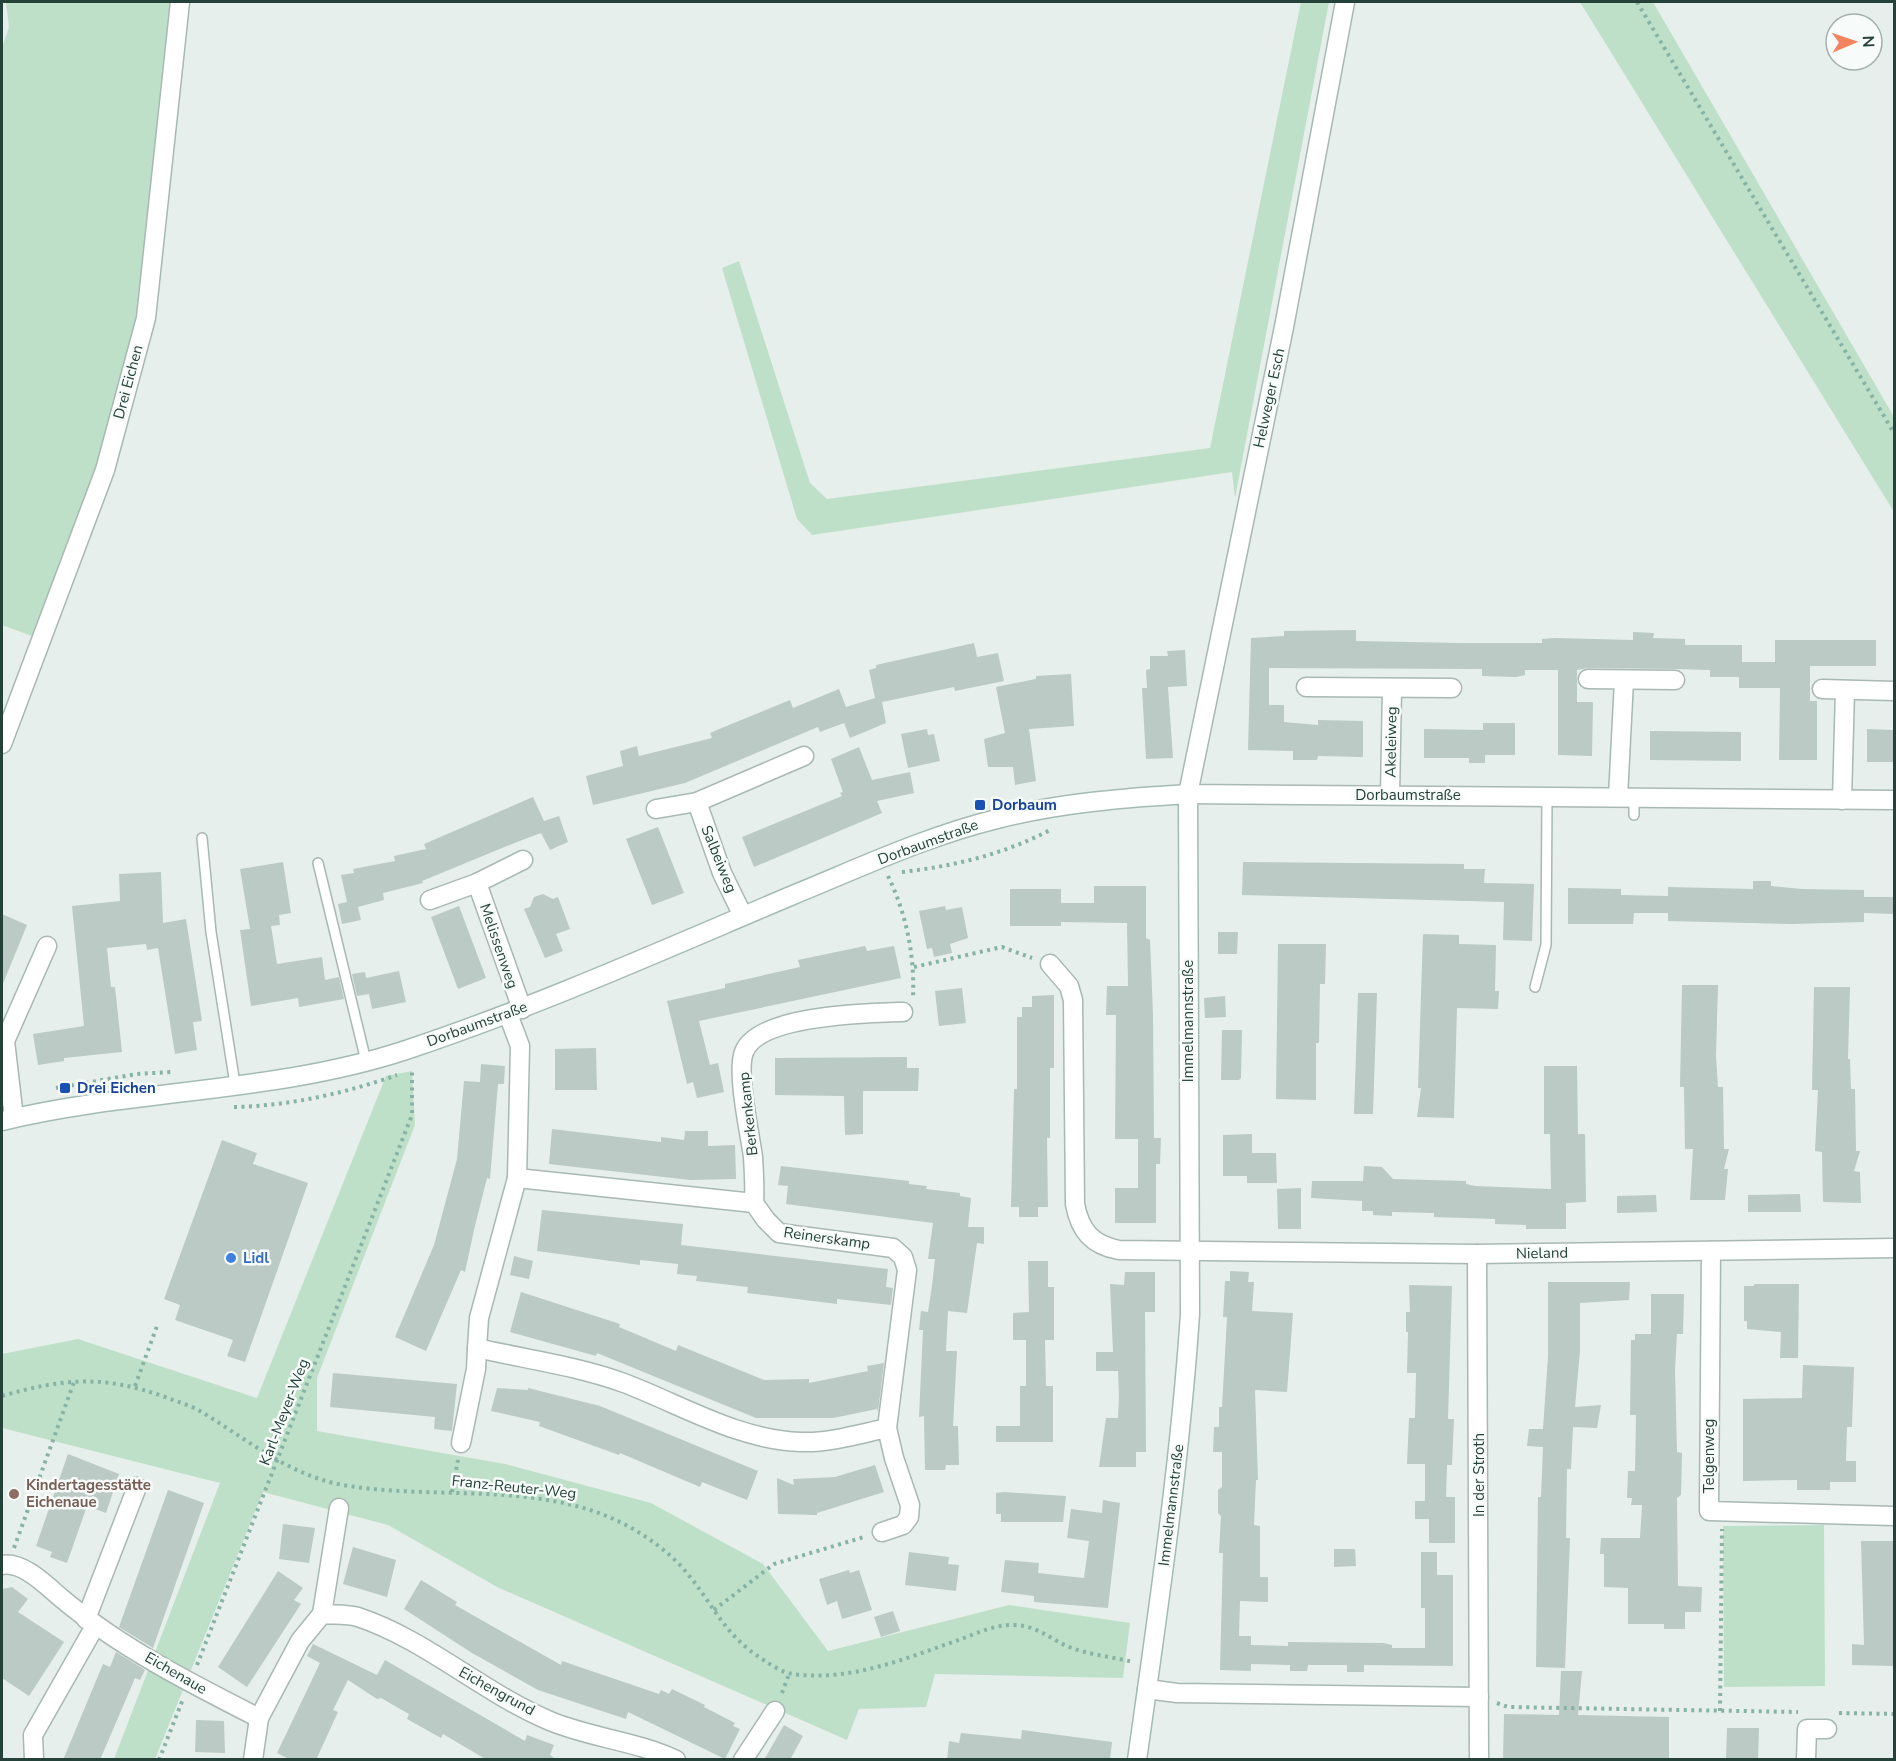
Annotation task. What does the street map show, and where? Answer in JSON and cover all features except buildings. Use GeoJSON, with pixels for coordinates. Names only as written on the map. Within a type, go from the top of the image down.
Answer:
{"type":"FeatureCollection","features":[{"type":"Feature","properties":{"kind":"street","name":"Drei Eichen"},"geometry":{"type":"LineString","coordinates":[[2,744],[105,470],[146,318],[180,2]]}},
{"type":"Feature","properties":{"kind":"street","name":"Helweger Esch"},"geometry":{"type":"LineString","coordinates":[[1188,794],[1284,327],[1345,2]]}},
{"type":"Feature","properties":{"kind":"street"},"geometry":{"type":"LineString","coordinates":[[1588,679],[1675,680]]}},
{"type":"Feature","properties":{"kind":"street"},"geometry":{"type":"LineString","coordinates":[[1623,680],[1628,803]]}},
{"type":"Feature","properties":{"kind":"street","name":"Akeleiweg"},"geometry":{"type":"LineString","coordinates":[[1306,687],[1452,688]]}},
{"type":"Feature","properties":{"kind":"street","name":"Akeleiweg"},"geometry":{"type":"LineString","coordinates":[[1390,795],[1392,689]]}},
{"type":"Feature","properties":{"kind":"street"},"geometry":{"type":"LineString","coordinates":[[1822,689],[1894,691]]}},
{"type":"Feature","properties":{"kind":"street"},"geometry":{"type":"LineString","coordinates":[[1842,800],[1845,690]]}},
{"type":"Feature","properties":{"kind":"street"},"geometry":{"type":"LineString","coordinates":[[656,809],[697,802],[804,756]]}},
{"type":"Feature","properties":{"kind":"street","name":"Dorbaumstraße"},"geometry":{"type":"LineString","coordinates":[[8,1119],[366,1061],[515,1011],[880,859],[993,819],[1088,802],[1188,794],[1547,797],[1628,803],[1894,800]]}},
{"type":"Feature","properties":{"kind":"street","name":"Immelmannstraße"},"geometry":{"type":"LineString","coordinates":[[1137,1760],[1185,1387],[1190,1314],[1188,794]]}},
{"type":"Feature","properties":{"kind":"street","name":"Salbeiweg"},"geometry":{"type":"LineString","coordinates":[[697,802],[722,873],[742,916]]}},
{"type":"Feature","properties":{"kind":"street","name":"Melissenweg"},"geometry":{"type":"LineString","coordinates":[[430,900],[477,883],[523,860]]}},
{"type":"Feature","properties":{"kind":"street","name":"Melissenweg"},"geometry":{"type":"LineString","coordinates":[[477,883],[515,1011]]}},
{"type":"Feature","properties":{"kind":"street"},"geometry":{"type":"LineString","coordinates":[[8,1119],[5,1041],[47,946]]}},
{"type":"Feature","properties":{"kind":"street"},"geometry":{"type":"LineString","coordinates":[[1050,964],[1069,986],[1073,1000],[1075,1204],[1078,1219],[1087,1236],[1103,1247],[1119,1250],[1189,1249]]}},
{"type":"Feature","properties":{"kind":"street"},"geometry":{"type":"LineString","coordinates":[[461,1443],[476,1369],[479,1317],[517,1178],[521,1102],[520,1046],[515,1011]]}},
{"type":"Feature","properties":{"kind":"street","name":"Berkenkamp"},"geometry":{"type":"LineString","coordinates":[[754,1203],[753,1159],[743,1082],[744,1052],[757,1034],[806,1020],[845,1014],[903,1012]]}},
{"type":"Feature","properties":{"kind":"street"},"geometry":{"type":"LineString","coordinates":[[517,1178],[754,1203]]}},
{"type":"Feature","properties":{"kind":"street","name":"Reinerskamp"},"geometry":{"type":"LineString","coordinates":[[754,1203],[779,1233],[893,1248],[903,1257],[907,1269],[906,1291],[887,1428],[894,1458],[910,1505],[909,1517],[903,1525],[882,1532]]}},
{"type":"Feature","properties":{"kind":"street","name":"Nieland"},"geometry":{"type":"LineString","coordinates":[[1189,1249],[1477,1254],[1894,1248]]}},
{"type":"Feature","properties":{"kind":"street","name":"Telgenweg"},"geometry":{"type":"LineString","coordinates":[[1711,1251],[1708,1511],[1894,1516]]}},
{"type":"Feature","properties":{"kind":"street","name":"In der Stroth"},"geometry":{"type":"LineString","coordinates":[[1477,1254],[1479,1760]]}},
{"type":"Feature","properties":{"kind":"street"},"geometry":{"type":"LineString","coordinates":[[477,1348],[622,1383],[699,1415],[772,1440],[803,1442],[832,1440],[887,1428]]}},
{"type":"Feature","properties":{"kind":"street"},"geometry":{"type":"LineString","coordinates":[[34,1760],[33,1735],[91,1622],[137,1487]]}},
{"type":"Feature","properties":{"kind":"street"},"geometry":{"type":"LineString","coordinates":[[253,1760],[259,1718],[300,1641],[322,1614],[339,1508]]}},
{"type":"Feature","properties":{"kind":"street","name":"Eichenaue"},"geometry":{"type":"LineString","coordinates":[[5,1564],[23,1569],[91,1622],[190,1682],[259,1718]]}},
{"type":"Feature","properties":{"kind":"street","name":"Eichengrund"},"geometry":{"type":"LineString","coordinates":[[322,1614],[356,1617],[389,1629],[549,1721],[591,1736],[634,1745],[676,1760]]}},
{"type":"Feature","properties":{"kind":"street"},"geometry":{"type":"LineString","coordinates":[[1147,1689],[1177,1694],[1479,1697]]}},
{"type":"Feature","properties":{"kind":"street"},"geometry":{"type":"LineString","coordinates":[[743,1760],[775,1711]]}},
{"type":"Feature","properties":{"kind":"street"},"geometry":{"type":"LineString","coordinates":[[1806,1760],[1807,1729],[1832,1721]]}},
{"type":"Feature","properties":{"kind":"lane"},"geometry":{"type":"LineString","coordinates":[[1535,987],[1546,945],[1547,797]]}},
{"type":"Feature","properties":{"kind":"lane"},"geometry":{"type":"LineString","coordinates":[[202,838],[211,932],[235,1084]]}},
{"type":"Feature","properties":{"kind":"lane"},"geometry":{"type":"LineString","coordinates":[[318,863],[366,1061]]}},
{"type":"Feature","properties":{"kind":"path"},"geometry":{"type":"LineString","coordinates":[[1637,2],[1894,433]]}},
{"type":"Feature","properties":{"kind":"path"},"geometry":{"type":"LineString","coordinates":[[877,879],[887,875],[973,860],[1011,849],[1063,826]]}},
{"type":"Feature","properties":{"kind":"path"},"geometry":{"type":"LineString","coordinates":[[887,875],[901,906],[914,967],[913,998],[903,1012]]}},
{"type":"Feature","properties":{"kind":"path"},"geometry":{"type":"LineString","coordinates":[[914,967],[1002,946],[1050,964]]}},
{"type":"Feature","properties":{"kind":"path"},"geometry":{"type":"LineString","coordinates":[[231,1107],[322,1096],[370,1085],[423,1066]]}},
{"type":"Feature","properties":{"kind":"path","name":"Karl-Meyer-Weg"},"geometry":{"type":"LineString","coordinates":[[159,1760],[278,1462],[412,1115],[413,1070]]}},
{"type":"Feature","properties":{"kind":"path"},"geometry":{"type":"LineString","coordinates":[[54,1089],[137,1074],[180,1071]]}},
{"type":"Feature","properties":{"kind":"path"},"geometry":{"type":"LineString","coordinates":[[135,1386],[157,1326]]}},
{"type":"Feature","properties":{"kind":"path","name":"Franz-Reuter-Weg"},"geometry":{"type":"LineString","coordinates":[[2,1395],[39,1385],[98,1380],[135,1386],[197,1409],[278,1462],[309,1476],[342,1485],[558,1502],[601,1513],[655,1542],[681,1566],[726,1630],[748,1650],[789,1674],[843,1674],[879,1667],[995,1627],[1016,1625],[1036,1628],[1069,1648],[1150,1665]]}},
{"type":"Feature","properties":{"kind":"path"},"geometry":{"type":"LineString","coordinates":[[5,1564],[74,1382]]}},
{"type":"Feature","properties":{"kind":"path"},"geometry":{"type":"LineString","coordinates":[[452,1492],[461,1443]]}},
{"type":"Feature","properties":{"kind":"path"},"geometry":{"type":"LineString","coordinates":[[1708,1511],[1722,1524],[1720,1711]]}},
{"type":"Feature","properties":{"kind":"path"},"geometry":{"type":"LineString","coordinates":[[714,1610],[774,1564],[882,1532]]}},
{"type":"Feature","properties":{"kind":"path"},"geometry":{"type":"LineString","coordinates":[[1479,1697],[1508,1707],[1801,1713]]}},
{"type":"Feature","properties":{"kind":"path"},"geometry":{"type":"LineString","coordinates":[[1832,1721],[1894,1714]]}},
{"type":"Feature","properties":{"kind":"green space"},"geometry":{"type":"Polygon","coordinates":[[[6,2],[180,2],[146,318],[105,470],[40,639],[2,625],[2,48],[9,27],[6,2]]]}},
{"type":"Feature","properties":{"kind":"green space"},"geometry":{"type":"Polygon","coordinates":[[[1301,2],[1329,2],[1235,498],[1232,472],[812,535],[797,519],[722,268],[739,261],[810,483],[827,499],[1210,448],[1301,2]]]}},
{"type":"Feature","properties":{"kind":"green space"},"geometry":{"type":"Polygon","coordinates":[[[1580,2],[1653,2],[1894,417],[1894,512],[1580,2]]]}},
{"type":"Feature","properties":{"kind":"green space"},"geometry":{"type":"Polygon","coordinates":[[[412,1071],[415,1125],[317,1378],[317,1431],[505,1464],[651,1503],[763,1564],[828,1651],[1009,1605],[1130,1623],[1123,1678],[935,1674],[926,1707],[859,1709],[847,1740],[497,1587],[388,1525],[263,1492],[155,1759],[114,1759],[220,1483],[2,1428],[2,1354],[78,1339],[257,1398],[386,1076],[412,1071]]]}},
{"type":"Feature","properties":{"kind":"green space"},"geometry":{"type":"Polygon","coordinates":[[[1824,1525],[1825,1686],[1724,1687],[1723,1526],[1824,1525]]]}},
{"type":"Feature","properties":{"kind":"place","name":"Dorbaum"},"geometry":{"type":"Point","coordinates":[980,805]}},
{"type":"Feature","properties":{"kind":"place","name":"Drei Eichen"},"geometry":{"type":"Point","coordinates":[65,1088]}},
{"type":"Feature","properties":{"kind":"place","name":"Lidl"},"geometry":{"type":"Point","coordinates":[231,1258]}},
{"type":"Feature","properties":{"kind":"place","name":"Kindertagesstätte Eichenaue"},"geometry":{"type":"Point","coordinates":[14,1494]}}]}
